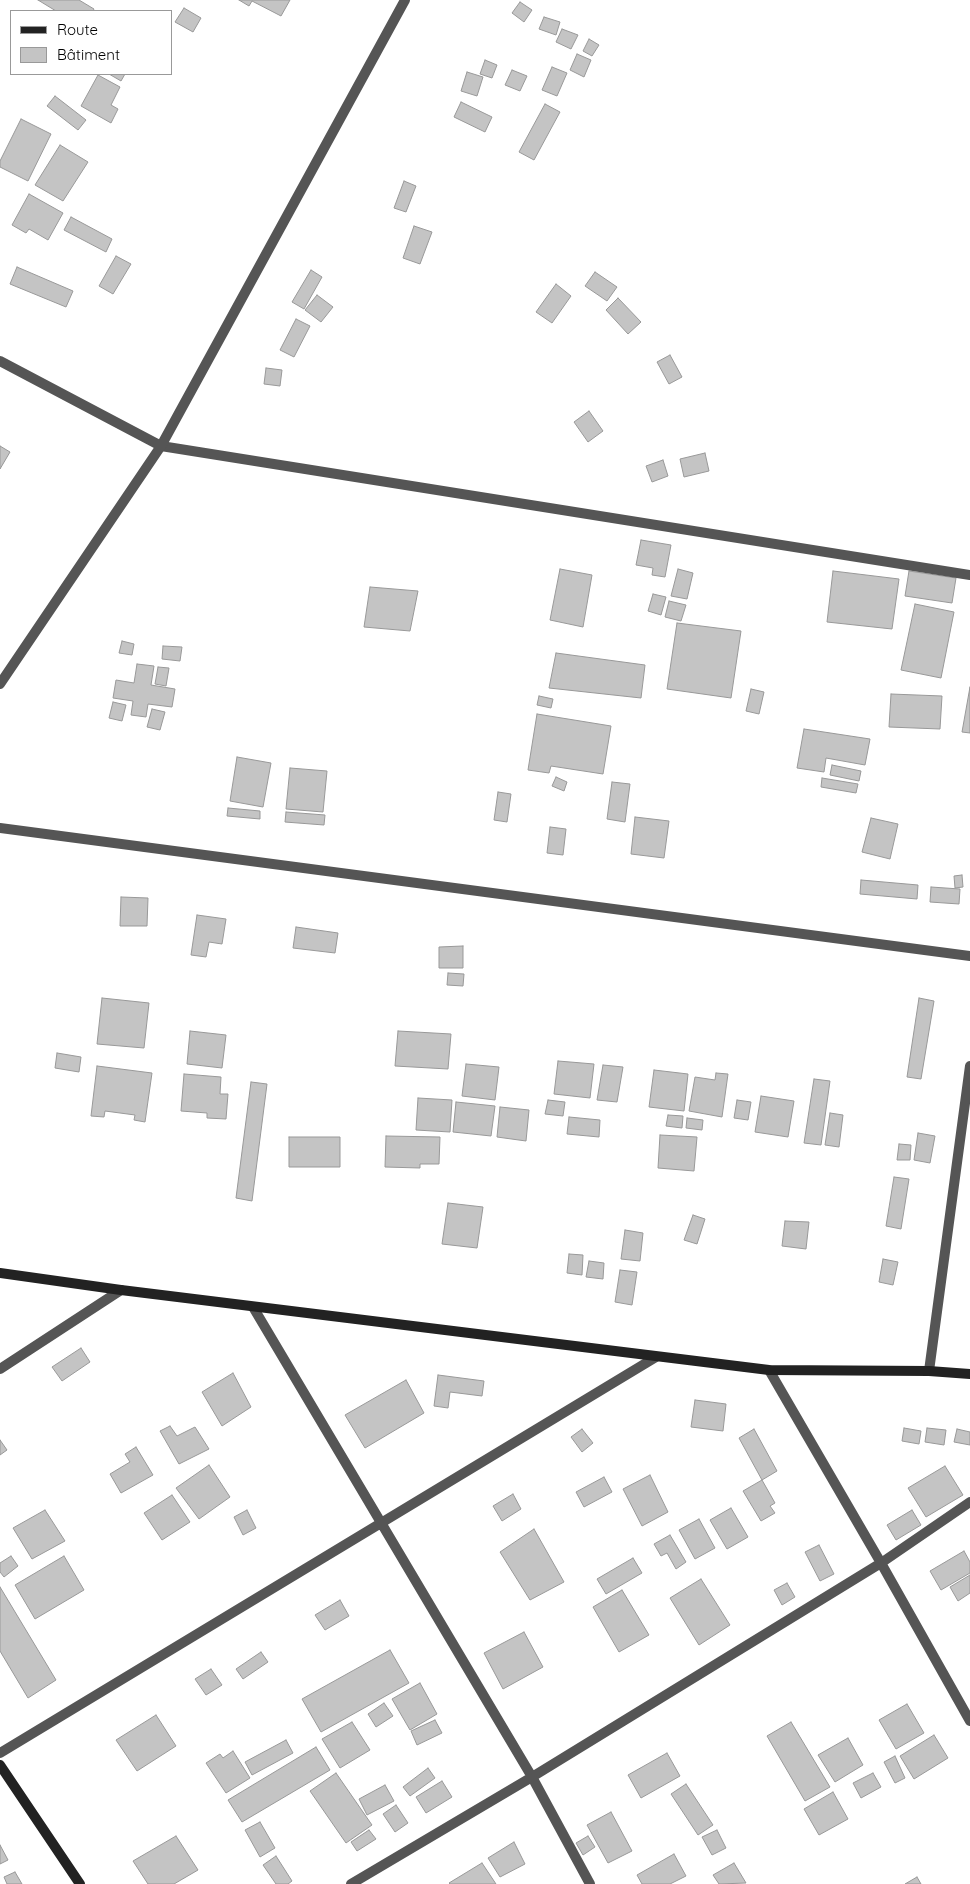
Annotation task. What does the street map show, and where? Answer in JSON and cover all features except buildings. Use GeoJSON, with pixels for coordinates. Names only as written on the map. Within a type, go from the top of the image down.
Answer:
{"type":"FeatureCollection","features":[{"type":"Feature","properties":{"kind":"street"},"geometry":{"type":"LineString","coordinates":[[0,684],[161,446],[405,0]]}},
{"type":"Feature","properties":{"kind":"street"},"geometry":{"type":"LineString","coordinates":[[0,361],[161,446],[970,576]]}},
{"type":"Feature","properties":{"kind":"street"},"geometry":{"type":"LineString","coordinates":[[0,828],[970,956]]}},
{"type":"Feature","properties":{"kind":"street"},"geometry":{"type":"LineString","coordinates":[[929,1371],[970,1066]]}},
{"type":"Feature","properties":{"kind":"street"},"geometry":{"type":"LineString","coordinates":[[0,1273],[253,1307],[769,1370],[929,1371],[970,1374]]}},
{"type":"Feature","properties":{"kind":"street"},"geometry":{"type":"LineString","coordinates":[[0,1369],[121,1290]]}},
{"type":"Feature","properties":{"kind":"street"},"geometry":{"type":"LineString","coordinates":[[253,1307],[532,1777],[590,1884]]}},
{"type":"Feature","properties":{"kind":"street"},"geometry":{"type":"LineString","coordinates":[[0,1753],[656,1357]]}},
{"type":"Feature","properties":{"kind":"street"},"geometry":{"type":"LineString","coordinates":[[769,1370],[970,1721]]}},
{"type":"Feature","properties":{"kind":"street"},"geometry":{"type":"LineString","coordinates":[[352,1884],[532,1777],[881,1563],[970,1502]]}},
{"type":"Feature","properties":{"kind":"street"},"geometry":{"type":"LineString","coordinates":[[0,1765],[80,1884]]}}]}
